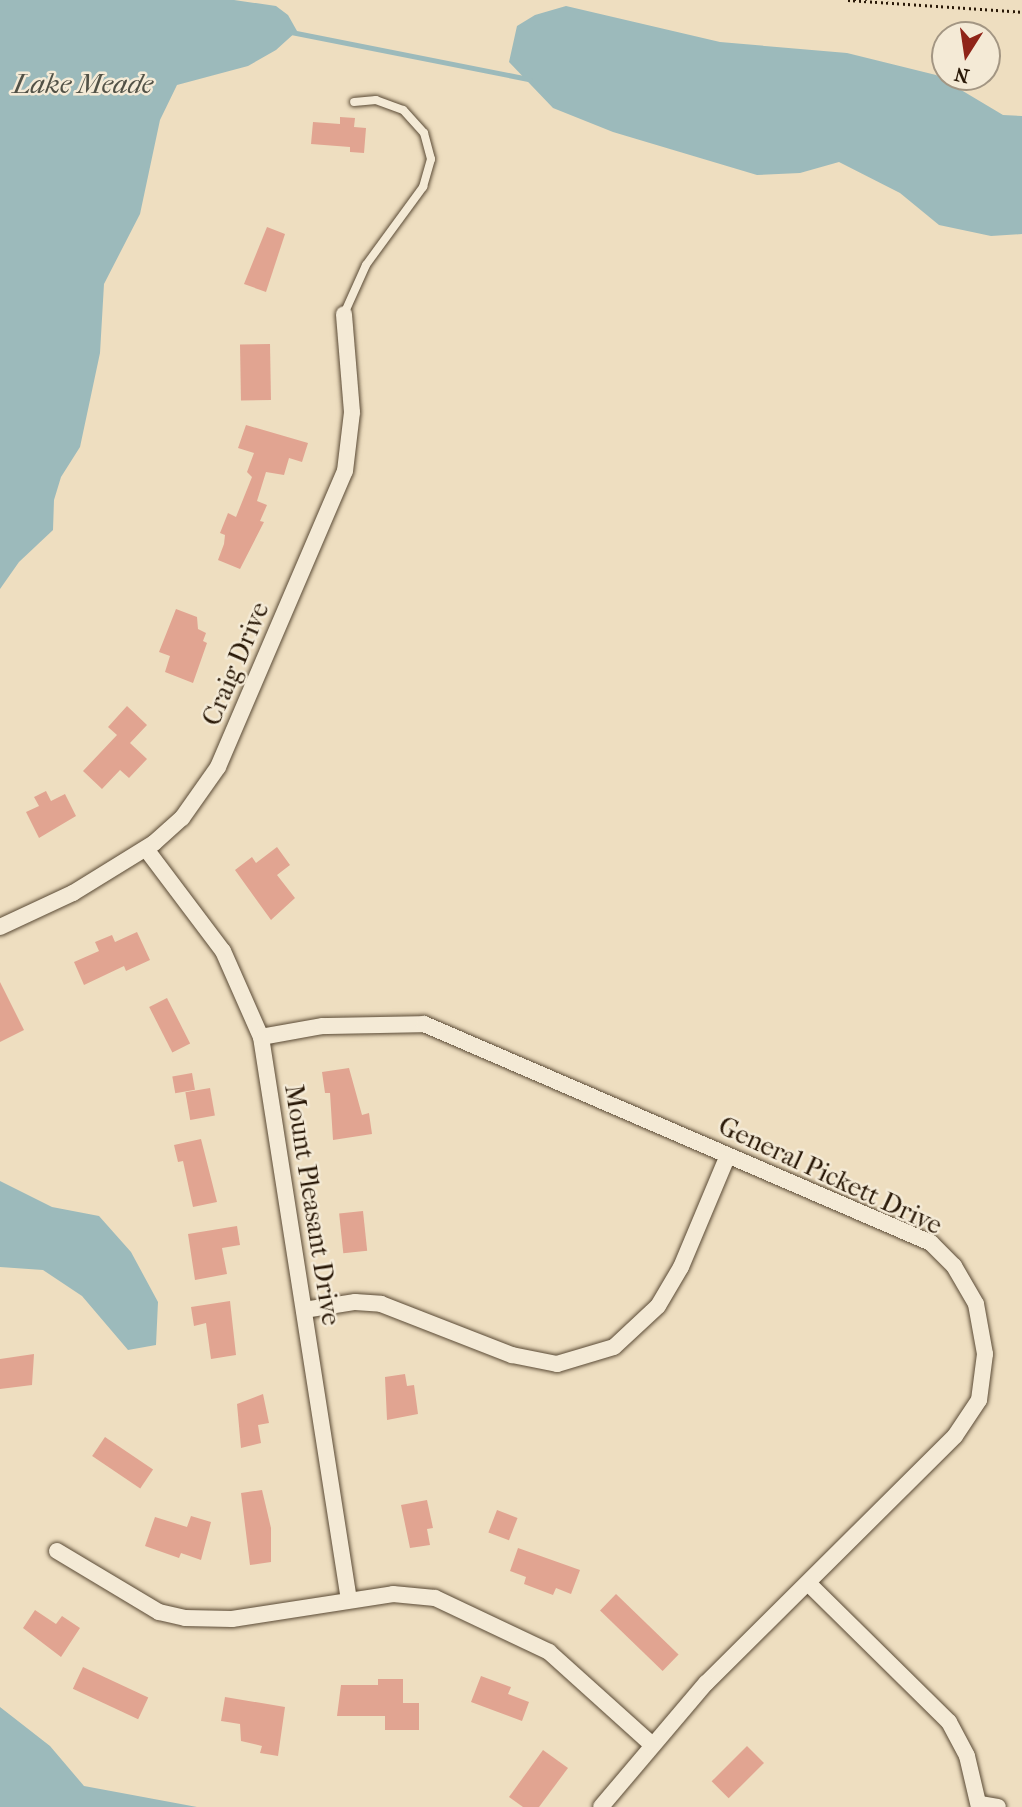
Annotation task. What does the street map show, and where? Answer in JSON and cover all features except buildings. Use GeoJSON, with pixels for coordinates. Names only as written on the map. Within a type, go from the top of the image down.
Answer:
{"type":"FeatureCollection","features":[{"type":"Feature","properties":{"kind":"street","name":"Craig Drive"},"geometry":{"type":"LineString","coordinates":[[0,927],[73,893],[146,849],[182,818],[218,767],[335,499],[352,442],[344,314]]}},
{"type":"Feature","properties":{"kind":"street","name":"Mount Pleasant Drive"},"geometry":{"type":"LineString","coordinates":[[146,849],[223,951],[261,1037],[349,1600]]}},
{"type":"Feature","properties":{"kind":"street","name":"General Pickett Drive"},"geometry":{"type":"LineString","coordinates":[[261,1037],[323,1026],[424,1024],[931,1243],[954,1266],[976,1304],[985,1354],[979,1400],[955,1436],[651,1744],[601,1807]]}},
{"type":"Feature","properties":{"kind":"street"},"geometry":{"type":"LineString","coordinates":[[304,1310],[355,1302],[381,1304],[512,1354],[557,1364],[614,1347],[659,1306],[681,1267],[728,1155]]}},
{"type":"Feature","properties":{"kind":"street"},"geometry":{"type":"LineString","coordinates":[[57,1551],[159,1612],[185,1618],[232,1619],[349,1600],[421,1595],[529,1640],[572,1669],[651,1744]]}},
{"type":"Feature","properties":{"kind":"street"},"geometry":{"type":"LineString","coordinates":[[808,1583],[948,1723],[967,1756],[980,1805],[998,1807]]}},
{"type":"Feature","properties":{"kind":"lane"},"geometry":{"type":"LineString","coordinates":[[344,314],[366,265],[423,187],[431,159],[424,133],[403,110],[376,100],[354,102]]}},
{"type":"Feature","properties":{"kind":"path"},"geometry":{"type":"LineString","coordinates":[[848,0],[1022,12]]}},
{"type":"Feature","properties":{"kind":"water","name":"Lake Meade"},"geometry":{"type":"Polygon","coordinates":[[[0,0],[234,0],[276,6],[288,15],[297,31],[276,50],[248,66],[177,85],[160,120],[140,214],[104,284],[100,353],[80,447],[61,477],[54,500],[53,530],[19,562],[0,589],[0,0]]]}},
{"type":"Feature","properties":{"kind":"water"},"geometry":{"type":"Polygon","coordinates":[[[566,6],[720,42],[847,53],[931,74],[931,91],[963,91],[1003,115],[1022,116],[1022,234],[991,236],[939,225],[900,193],[839,162],[800,173],[757,175],[613,132],[553,108],[509,62],[517,26],[535,15],[566,6]]]}},
{"type":"Feature","properties":{"kind":"water"},"geometry":{"type":"Polygon","coordinates":[[[0,1181],[52,1207],[99,1216],[131,1252],[158,1302],[156,1345],[128,1350],[82,1296],[43,1270],[0,1267],[0,1181]]]}},
{"type":"Feature","properties":{"kind":"water"},"geometry":{"type":"Polygon","coordinates":[[[0,1707],[50,1746],[84,1786],[197,1807],[0,1807],[0,1707]]]}},
{"type":"Feature","properties":{"kind":"waterway"},"geometry":{"type":"LineString","coordinates":[[291,32],[529,79]]}}]}
